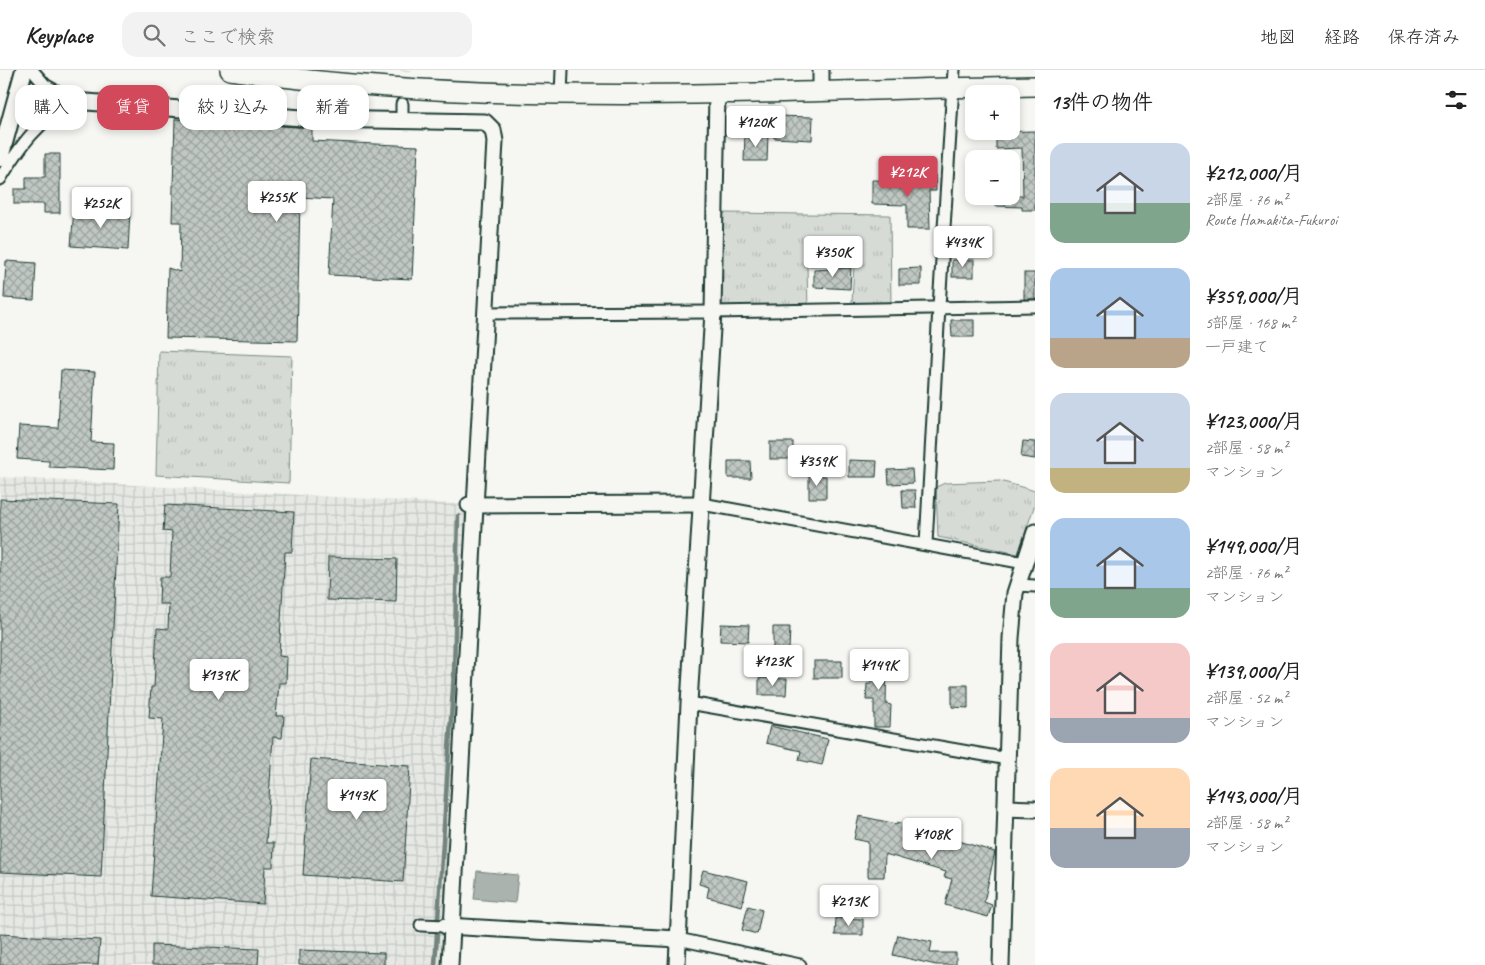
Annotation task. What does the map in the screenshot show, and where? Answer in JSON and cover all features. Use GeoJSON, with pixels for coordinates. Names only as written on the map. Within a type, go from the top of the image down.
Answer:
{"type":"FeatureCollection","features":[{"type":"Feature","properties":{"kind":"main road"},"geometry":{"type":"LineString","coordinates":[[0,158],[24,70]]}},
{"type":"Feature","properties":{"kind":"main road"},"geometry":{"type":"LineString","coordinates":[[230,70],[294,75],[392,88],[561,95],[822,92],[955,79],[1035,86]]}},
{"type":"Feature","properties":{"kind":"street"},"geometry":{"type":"LineString","coordinates":[[32,70],[45,85]]}},
{"type":"Feature","properties":{"kind":"street"},"geometry":{"type":"LineString","coordinates":[[561,95],[562,70]]}},
{"type":"Feature","properties":{"kind":"street"},"geometry":{"type":"LineString","coordinates":[[821,70],[822,92]]}},
{"type":"Feature","properties":{"kind":"street"},"geometry":{"type":"LineString","coordinates":[[926,544],[938,307],[955,79]]}},
{"type":"Feature","properties":{"kind":"street"},"geometry":{"type":"LineString","coordinates":[[677,965],[689,703],[713,312],[717,94]]}},
{"type":"Feature","properties":{"kind":"street"},"geometry":{"type":"LineString","coordinates":[[87,102],[316,119],[485,122],[493,130],[495,140],[486,313],[472,505],[449,927],[450,965]]}},
{"type":"Feature","properties":{"kind":"street"},"geometry":{"type":"LineString","coordinates":[[402,104],[402,120]]}},
{"type":"Feature","properties":{"kind":"street"},"geometry":{"type":"LineString","coordinates":[[0,179],[22,144],[35,130]]}},
{"type":"Feature","properties":{"kind":"street"},"geometry":{"type":"LineString","coordinates":[[486,313],[713,312],[1035,306]]}},
{"type":"Feature","properties":{"kind":"street"},"geometry":{"type":"LineString","coordinates":[[472,505],[702,504],[1025,563]]}},
{"type":"Feature","properties":{"kind":"street"},"geometry":{"type":"LineString","coordinates":[[1001,965],[1011,638],[1015,593],[1035,532]]}},
{"type":"Feature","properties":{"kind":"street"},"geometry":{"type":"LineString","coordinates":[[1018,585],[1035,586]]}},
{"type":"Feature","properties":{"kind":"street"},"geometry":{"type":"LineString","coordinates":[[689,703],[1008,759]]}},
{"type":"Feature","properties":{"kind":"street"},"geometry":{"type":"LineString","coordinates":[[1006,808],[1035,809]]}},
{"type":"Feature","properties":{"kind":"street"},"geometry":{"type":"LineString","coordinates":[[422,925],[678,939],[800,965]]}},
{"type":"Feature","properties":{"kind":"shaded area"},"geometry":{"type":"Polygon","coordinates":[[[0,477],[469,505],[444,965],[0,965],[0,477]]]}},
{"type":"Feature","properties":{"kind":"shaded area"},"geometry":{"type":"Polygon","coordinates":[[[477,871],[518,875],[515,903],[474,899],[477,871]]]}},
{"type":"Feature","properties":{"kind":"green space"},"geometry":{"type":"Polygon","coordinates":[[[722,213],[890,215],[891,308],[852,303],[854,264],[807,266],[808,310],[720,312],[722,213]]]}},
{"type":"Feature","properties":{"kind":"green space"},"geometry":{"type":"Polygon","coordinates":[[[159,351],[292,356],[289,483],[156,475],[159,351]]]}},
{"type":"Feature","properties":{"kind":"green space"},"geometry":{"type":"Polygon","coordinates":[[[1000,481],[1035,491],[1035,504],[1018,554],[938,537],[936,487],[945,483],[1000,481]]]}},
{"type":"Feature","properties":{"kind":"building"},"geometry":{"type":"Polygon","coordinates":[[[774,116],[813,117],[812,140],[774,138],[774,116]]]}},
{"type":"Feature","properties":{"kind":"building"},"geometry":{"type":"Polygon","coordinates":[[[175,119],[179,119],[179,130],[287,130],[287,126],[297,127],[297,130],[312,130],[312,141],[418,146],[412,279],[329,275],[333,199],[300,197],[297,341],[166,338],[168,268],[180,272],[181,222],[172,222],[175,119]]]}},
{"type":"Feature","properties":{"kind":"building"},"geometry":{"type":"Polygon","coordinates":[[[1020,131],[1035,131],[1035,210],[1022,210],[1022,207],[995,206],[1020,205],[1020,196],[1023,196],[1022,148],[996,149],[996,140],[1020,140],[1020,131]]]}},
{"type":"Feature","properties":{"kind":"building"},"geometry":{"type":"Polygon","coordinates":[[[745,134],[768,135],[767,161],[744,161],[745,134]]]}},
{"type":"Feature","properties":{"kind":"building"},"geometry":{"type":"Polygon","coordinates":[[[45,154],[60,154],[60,213],[44,213],[44,204],[14,204],[14,189],[26,189],[26,177],[45,177],[45,154]]]}},
{"type":"Feature","properties":{"kind":"building"},"geometry":{"type":"Polygon","coordinates":[[[913,175],[935,175],[936,191],[929,191],[930,229],[907,229],[907,205],[872,204],[872,180],[913,181],[913,175]]]}},
{"type":"Feature","properties":{"kind":"building"},"geometry":{"type":"Polygon","coordinates":[[[74,208],[130,212],[128,250],[71,246],[74,208]]]}},
{"type":"Feature","properties":{"kind":"building"},"geometry":{"type":"Polygon","coordinates":[[[952,260],[974,260],[974,277],[952,277],[952,260]]]}},
{"type":"Feature","properties":{"kind":"building"},"geometry":{"type":"Polygon","coordinates":[[[6,261],[36,263],[34,300],[4,298],[6,261]]]}},
{"type":"Feature","properties":{"kind":"building"},"geometry":{"type":"Polygon","coordinates":[[[851,268],[850,289],[814,287],[814,270],[851,268]]]}},
{"type":"Feature","properties":{"kind":"building"},"geometry":{"type":"Polygon","coordinates":[[[921,268],[921,285],[899,285],[899,269],[921,268]]]}},
{"type":"Feature","properties":{"kind":"building"},"geometry":{"type":"Polygon","coordinates":[[[1024,273],[1035,273],[1035,299],[1024,299],[1024,273]]]}},
{"type":"Feature","properties":{"kind":"building"},"geometry":{"type":"Polygon","coordinates":[[[951,320],[974,320],[974,337],[952,337],[951,320]]]}},
{"type":"Feature","properties":{"kind":"building"},"geometry":{"type":"Polygon","coordinates":[[[61,370],[95,372],[91,442],[114,443],[113,470],[49,467],[49,461],[17,459],[19,426],[58,428],[61,370]]]}},
{"type":"Feature","properties":{"kind":"building"},"geometry":{"type":"Polygon","coordinates":[[[1023,441],[1035,442],[1035,459],[1021,457],[1023,441]]]}},
{"type":"Feature","properties":{"kind":"building"},"geometry":{"type":"Polygon","coordinates":[[[770,442],[793,442],[793,459],[770,459],[770,442]]]}},
{"type":"Feature","properties":{"kind":"building"},"geometry":{"type":"Polygon","coordinates":[[[849,460],[877,461],[876,477],[849,477],[849,460]]]}},
{"type":"Feature","properties":{"kind":"building"},"geometry":{"type":"Polygon","coordinates":[[[728,461],[750,461],[751,478],[728,478],[728,461]]]}},
{"type":"Feature","properties":{"kind":"building"},"geometry":{"type":"Polygon","coordinates":[[[912,469],[913,483],[889,484],[888,470],[912,469]]]}},
{"type":"Feature","properties":{"kind":"building"},"geometry":{"type":"Polygon","coordinates":[[[809,475],[826,476],[826,498],[809,498],[809,475]]]}},
{"type":"Feature","properties":{"kind":"building"},"geometry":{"type":"Polygon","coordinates":[[[902,490],[915,490],[916,508],[903,508],[902,490]]]}},
{"type":"Feature","properties":{"kind":"building"},"geometry":{"type":"Polygon","coordinates":[[[0,499],[119,504],[101,877],[0,872],[0,499]]]}},
{"type":"Feature","properties":{"kind":"building"},"geometry":{"type":"Polygon","coordinates":[[[165,505],[294,512],[292,552],[285,552],[279,656],[287,657],[286,683],[279,683],[276,716],[284,716],[282,738],[273,737],[266,843],[274,843],[273,867],[265,867],[263,904],[151,896],[163,719],[149,718],[151,687],[154,687],[157,628],[168,629],[169,604],[159,604],[160,577],[170,577],[172,532],[163,531],[165,505]]]}},
{"type":"Feature","properties":{"kind":"building"},"geometry":{"type":"Polygon","coordinates":[[[328,557],[397,559],[396,602],[327,600],[328,557]]]}},
{"type":"Feature","properties":{"kind":"building"},"geometry":{"type":"Polygon","coordinates":[[[721,624],[749,625],[748,642],[720,641],[721,624]]]}},
{"type":"Feature","properties":{"kind":"building"},"geometry":{"type":"Polygon","coordinates":[[[773,627],[790,627],[789,650],[773,650],[773,627]]]}},
{"type":"Feature","properties":{"kind":"building"},"geometry":{"type":"Polygon","coordinates":[[[871,654],[887,654],[886,704],[891,705],[890,727],[874,727],[874,700],[866,700],[867,684],[871,684],[871,654]]]}},
{"type":"Feature","properties":{"kind":"building"},"geometry":{"type":"Polygon","coordinates":[[[814,661],[842,661],[842,678],[814,678],[814,661]]]}},
{"type":"Feature","properties":{"kind":"building"},"geometry":{"type":"Polygon","coordinates":[[[759,678],[787,679],[786,695],[759,695],[759,678]]]}},
{"type":"Feature","properties":{"kind":"building"},"geometry":{"type":"Polygon","coordinates":[[[952,685],[968,685],[968,708],[952,707],[952,685]]]}},
{"type":"Feature","properties":{"kind":"building"},"geometry":{"type":"Polygon","coordinates":[[[770,726],[828,739],[822,765],[799,760],[801,751],[766,743],[770,726]]]}},
{"type":"Feature","properties":{"kind":"building"},"geometry":{"type":"Polygon","coordinates":[[[311,759],[410,766],[403,882],[303,875],[311,759]]]}},
{"type":"Feature","properties":{"kind":"building"},"geometry":{"type":"Polygon","coordinates":[[[859,816],[897,824],[897,822],[995,852],[984,902],[992,905],[988,917],[945,905],[952,879],[944,877],[946,872],[885,854],[884,877],[868,877],[868,842],[854,839],[859,816]]]}},
{"type":"Feature","properties":{"kind":"building"},"geometry":{"type":"Polygon","coordinates":[[[703,870],[748,881],[742,906],[707,897],[709,887],[699,884],[703,870]]]}},
{"type":"Feature","properties":{"kind":"building"},"geometry":{"type":"Polygon","coordinates":[[[748,906],[762,910],[757,934],[742,930],[748,906]]]}},
{"type":"Feature","properties":{"kind":"building"},"geometry":{"type":"Polygon","coordinates":[[[836,918],[863,919],[863,935],[835,935],[836,918]]]}},
{"type":"Feature","properties":{"kind":"building"},"geometry":{"type":"Polygon","coordinates":[[[0,934],[100,940],[98,965],[0,965],[0,934]]]}},
{"type":"Feature","properties":{"kind":"building"},"geometry":{"type":"Polygon","coordinates":[[[898,935],[932,942],[930,953],[956,953],[956,965],[936,965],[893,955],[898,935]]]}},
{"type":"Feature","properties":{"kind":"building"},"geometry":{"type":"Polygon","coordinates":[[[152,945],[259,949],[258,965],[152,965],[152,945]]]}},
{"type":"Feature","properties":{"kind":"building"},"geometry":{"type":"Polygon","coordinates":[[[299,950],[384,953],[384,965],[299,965],[299,950]]]}},
{"type":"Feature","properties":{"kind":"waterway"},"geometry":{"type":"LineString","coordinates":[[435,965],[454,672],[458,516]]}},
{"type":"Feature","properties":{"kind":"tunnel"},"geometry":{"type":"LineString","coordinates":[[402,104],[406,70]]}}]}
